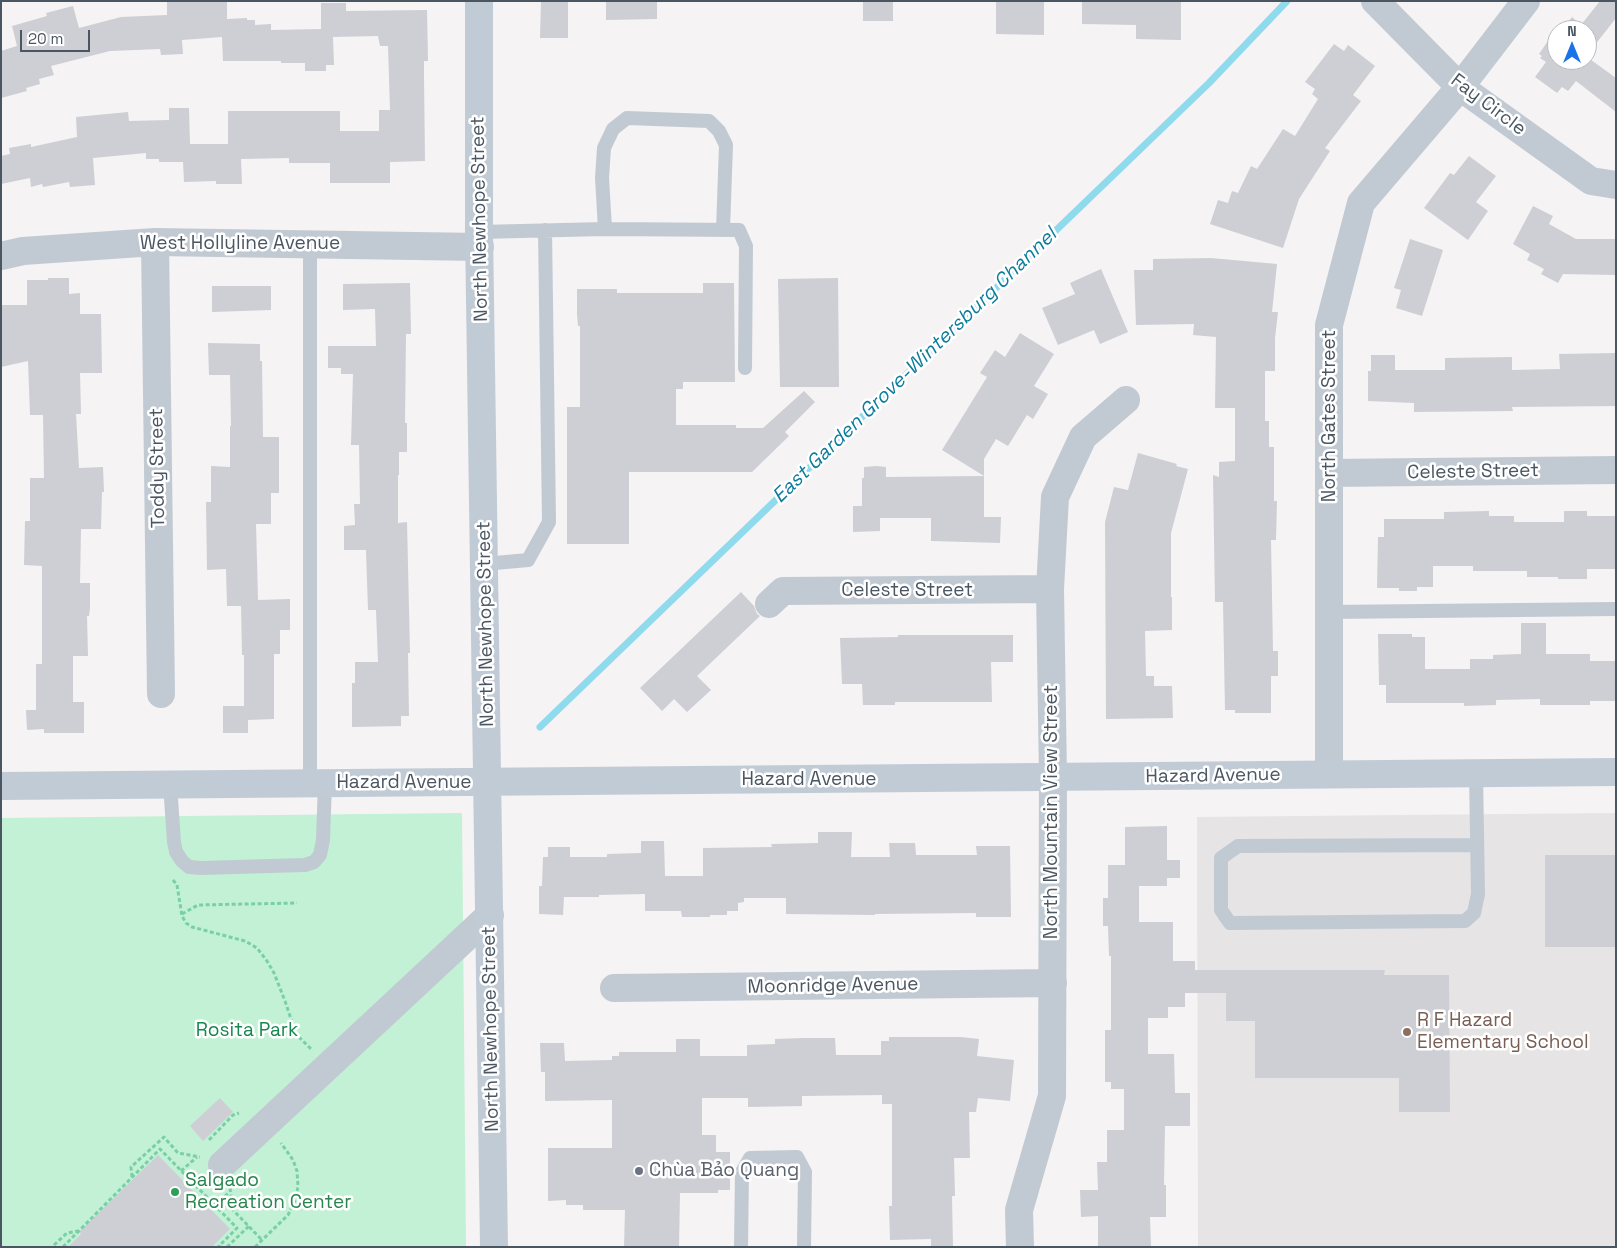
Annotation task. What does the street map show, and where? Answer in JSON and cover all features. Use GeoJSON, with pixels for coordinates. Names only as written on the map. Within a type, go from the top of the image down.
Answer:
{"type":"FeatureCollection","features":[{"type":"Feature","properties":{"kind":"street","name":"North Newhope Street"},"geometry":{"type":"LineString","coordinates":[[479,1],[479,239],[494,1247]]}},
{"type":"Feature","properties":{"kind":"street","name":"Fay Circle"},"geometry":{"type":"LineString","coordinates":[[1375,1],[1460,87],[1591,181],[1616,185]]}},
{"type":"Feature","properties":{"kind":"street","name":"North Gates Street"},"geometry":{"type":"LineString","coordinates":[[1330,774],[1329,325],[1361,203],[1460,87],[1526,1]]}},
{"type":"Feature","properties":{"kind":"street","name":"West Hollyline Avenue"},"geometry":{"type":"LineString","coordinates":[[1,256],[23,251],[156,242],[310,244],[479,239]]}},
{"type":"Feature","properties":{"kind":"street","name":"Toddy Street"},"geometry":{"type":"LineString","coordinates":[[156,242],[161,694]]}},
{"type":"Feature","properties":{"kind":"street","name":"North Mountain View Street"},"geometry":{"type":"LineString","coordinates":[[1020,1247],[1019,1210],[1052,1096],[1053,778],[1050,590],[1055,497],[1082,437],[1126,400]]}},
{"type":"Feature","properties":{"kind":"street","name":"Celeste Street"},"geometry":{"type":"LineString","coordinates":[[1330,473],[1616,470]]}},
{"type":"Feature","properties":{"kind":"street","name":"Celeste Street"},"geometry":{"type":"LineString","coordinates":[[769,604],[783,591],[1050,590]]}},
{"type":"Feature","properties":{"kind":"street","name":"Hazard Avenue"},"geometry":{"type":"LineString","coordinates":[[1,786],[1616,772]]}},
{"type":"Feature","properties":{"kind":"street"},"geometry":{"type":"LineString","coordinates":[[210,1161],[327,1066],[490,915]]}},
{"type":"Feature","properties":{"kind":"street","name":"Moonridge Avenue"},"geometry":{"type":"LineString","coordinates":[[614,988],[1053,983]]}},
{"type":"Feature","properties":{"kind":"lane"},"geometry":{"type":"LineString","coordinates":[[605,229],[602,178],[604,148],[612,129],[628,118],[709,121],[719,131],[726,144],[723,230]]}},
{"type":"Feature","properties":{"kind":"lane"},"geometry":{"type":"LineString","coordinates":[[479,239],[545,230],[739,230],[746,246],[745,368]]}},
{"type":"Feature","properties":{"kind":"lane"},"geometry":{"type":"LineString","coordinates":[[484,564],[528,560],[549,522],[545,230]]}},
{"type":"Feature","properties":{"kind":"lane"},"geometry":{"type":"LineString","coordinates":[[170,784],[176,852],[189,867],[305,865],[314,862],[320,855],[323,840],[318,783],[310,244]]}},
{"type":"Feature","properties":{"kind":"lane"},"geometry":{"type":"LineString","coordinates":[[1330,612],[1616,608]]}},
{"type":"Feature","properties":{"kind":"lane"},"geometry":{"type":"LineString","coordinates":[[1476,773],[1478,894],[1474,913],[1465,921],[1230,923],[1221,910],[1221,858],[1238,846],[1477,845]]}},
{"type":"Feature","properties":{"kind":"lane"},"geometry":{"type":"LineString","coordinates":[[742,1247],[742,1172],[750,1158],[797,1157],[805,1172],[804,1247]]}},
{"type":"Feature","properties":{"kind":"path"},"geometry":{"type":"LineString","coordinates":[[171,876],[177,885],[182,914],[186,923],[192,927],[245,941],[257,948],[274,973],[296,1034],[327,1066]]}},
{"type":"Feature","properties":{"kind":"path"},"geometry":{"type":"LineString","coordinates":[[182,914],[198,905],[297,903]]}},
{"type":"Feature","properties":{"kind":"path"},"geometry":{"type":"LineString","coordinates":[[132,1177],[131,1167],[164,1137],[178,1153],[210,1161],[228,1174],[233,1210],[262,1240]]}},
{"type":"Feature","properties":{"kind":"path"},"geometry":{"type":"LineString","coordinates":[[63,1247],[160,1150],[237,1228],[220,1247]]}},
{"type":"Feature","properties":{"kind":"path"},"geometry":{"type":"LineString","coordinates":[[181,1170],[210,1161]]}},
{"type":"Feature","properties":{"kind":"path"},"geometry":{"type":"LineString","coordinates":[[216,1206],[230,1192]]}},
{"type":"Feature","properties":{"kind":"path"},"geometry":{"type":"LineString","coordinates":[[227,1247],[249,1226]]}},
{"type":"Feature","properties":{"kind":"path"},"geometry":{"type":"LineString","coordinates":[[54,1245],[66,1233],[78,1231]]}},
{"type":"Feature","properties":{"kind":"shaded area","name":"R F Hazard Elementary School"},"geometry":{"type":"Polygon","coordinates":[[[1616,813],[1616,1247],[1198,1247],[1197,817],[1616,813]]]}},
{"type":"Feature","properties":{"kind":"green space","name":"Rosita Park"},"geometry":{"type":"Polygon","coordinates":[[[462,813],[466,1247],[1,1247],[1,818],[462,813]]]}},
{"type":"Feature","properties":{"kind":"building"},"geometry":{"type":"Polygon","coordinates":[[[167,1],[227,1],[227,19],[247,18],[247,20],[255,20],[255,25],[271,24],[271,30],[321,29],[321,3],[346,3],[346,11],[427,10],[428,61],[424,61],[425,161],[390,162],[390,183],[330,183],[330,163],[289,163],[289,158],[241,159],[242,184],[216,184],[216,181],[184,182],[183,162],[159,162],[159,159],[146,159],[146,153],[93,158],[95,185],[70,187],[69,182],[43,187],[42,184],[31,187],[30,178],[1,184],[1,156],[10,154],[9,148],[31,144],[31,147],[77,137],[76,117],[128,112],[129,121],[169,120],[169,108],[189,108],[190,144],[228,144],[228,111],[340,111],[340,131],[379,131],[379,110],[390,110],[388,46],[380,46],[378,36],[333,37],[334,65],[326,65],[326,71],[305,71],[305,63],[223,61],[222,37],[182,40],[183,54],[161,55],[160,49],[110,51],[51,66],[54,75],[39,79],[40,84],[26,88],[27,91],[1,98],[1,51],[17,46],[12,26],[47,16],[46,13],[73,6],[79,28],[121,17],[167,15],[167,1]]]}},
{"type":"Feature","properties":{"kind":"building"},"geometry":{"type":"Polygon","coordinates":[[[541,1],[568,1],[568,38],[540,38],[541,1]]]}},
{"type":"Feature","properties":{"kind":"building"},"geometry":{"type":"Polygon","coordinates":[[[606,1],[657,1],[657,19],[606,20],[606,1]]]}},
{"type":"Feature","properties":{"kind":"building"},"geometry":{"type":"Polygon","coordinates":[[[863,1],[893,1],[893,21],[863,21],[863,1]]]}},
{"type":"Feature","properties":{"kind":"building"},"geometry":{"type":"Polygon","coordinates":[[[996,1],[1044,1],[1044,35],[996,34],[996,1]]]}},
{"type":"Feature","properties":{"kind":"building"},"geometry":{"type":"Polygon","coordinates":[[[1082,1],[1181,1],[1181,40],[1136,39],[1136,25],[1082,24],[1082,1]]]}},
{"type":"Feature","properties":{"kind":"building"},"geometry":{"type":"Polygon","coordinates":[[[1600,1],[1616,1],[1616,18],[1597,42],[1597,20],[1585,20],[1600,1]]]}},
{"type":"Feature","properties":{"kind":"building"},"geometry":{"type":"Polygon","coordinates":[[[1547,42],[1547,70],[1597,70],[1597,64],[1616,78],[1616,112],[1576,81],[1568,91],[1562,87],[1557,93],[1535,77],[1546,62],[1540,58],[1542,56],[1539,54],[1547,42]]]}},
{"type":"Feature","properties":{"kind":"building"},"geometry":{"type":"Polygon","coordinates":[[[1334,44],[1344,51],[1348,45],[1375,66],[1353,95],[1361,101],[1325,148],[1330,151],[1299,199],[1283,248],[1210,224],[1218,200],[1228,203],[1232,191],[1238,193],[1251,166],[1257,169],[1283,129],[1295,136],[1318,99],[1312,94],[1315,89],[1305,82],[1334,44]]]}},
{"type":"Feature","properties":{"kind":"building"},"geometry":{"type":"Polygon","coordinates":[[[1469,156],[1496,176],[1476,202],[1488,211],[1468,240],[1424,208],[1450,173],[1454,175],[1469,156]]]}},
{"type":"Feature","properties":{"kind":"building"},"geometry":{"type":"Polygon","coordinates":[[[1533,206],[1553,216],[1549,224],[1576,239],[1616,239],[1616,275],[1563,274],[1558,283],[1541,274],[1544,269],[1527,260],[1530,254],[1513,244],[1533,206]]]}},
{"type":"Feature","properties":{"kind":"building"},"geometry":{"type":"Polygon","coordinates":[[[1410,239],[1443,250],[1422,316],[1396,308],[1401,290],[1394,288],[1410,239]]]}},
{"type":"Feature","properties":{"kind":"building"},"geometry":{"type":"Polygon","coordinates":[[[1211,258],[1277,264],[1272,312],[1278,312],[1275,338],[1275,371],[1265,371],[1265,421],[1269,421],[1269,447],[1274,447],[1274,501],[1277,501],[1276,540],[1271,540],[1273,651],[1278,651],[1278,676],[1271,676],[1271,713],[1235,713],[1235,710],[1225,710],[1223,602],[1215,602],[1213,475],[1219,477],[1219,462],[1235,461],[1235,408],[1215,408],[1216,337],[1193,335],[1194,324],[1136,325],[1134,270],[1153,270],[1153,259],[1211,258]]]}},
{"type":"Feature","properties":{"kind":"building"},"geometry":{"type":"Polygon","coordinates":[[[1101,269],[1128,332],[1100,344],[1094,330],[1058,345],[1042,308],[1075,294],[1070,283],[1101,269]]]}},
{"type":"Feature","properties":{"kind":"building"},"geometry":{"type":"Polygon","coordinates":[[[48,278],[69,278],[69,294],[80,293],[80,314],[101,314],[102,373],[80,373],[81,414],[76,414],[79,468],[103,467],[104,492],[102,492],[101,529],[81,529],[80,583],[90,583],[90,608],[89,616],[87,616],[88,656],[73,656],[73,702],[84,702],[84,733],[44,733],[44,729],[27,730],[26,710],[36,710],[36,664],[42,664],[42,566],[24,565],[25,521],[30,521],[30,478],[44,478],[43,415],[30,415],[28,361],[1,367],[1,305],[27,305],[27,280],[48,280],[48,278]]]}},
{"type":"Feature","properties":{"kind":"building"},"geometry":{"type":"Polygon","coordinates":[[[838,278],[839,387],[780,387],[778,279],[838,278]]]}},
{"type":"Feature","properties":{"kind":"building"},"geometry":{"type":"Polygon","coordinates":[[[410,283],[411,334],[406,334],[405,423],[407,423],[407,452],[399,452],[398,475],[398,523],[407,522],[410,653],[408,653],[409,716],[401,716],[401,726],[352,727],[352,683],[355,683],[355,662],[378,662],[376,610],[368,610],[366,550],[344,550],[344,526],[355,525],[354,504],[360,504],[359,445],[351,445],[353,374],[341,374],[341,368],[328,368],[328,346],[376,346],[375,309],[343,310],[343,284],[410,283]]]}},
{"type":"Feature","properties":{"kind":"building"},"geometry":{"type":"Polygon","coordinates":[[[703,283],[734,283],[735,382],[683,382],[683,389],[676,389],[676,425],[736,425],[736,428],[763,428],[804,391],[815,402],[785,432],[789,436],[752,472],[629,472],[629,544],[567,544],[567,407],[580,407],[580,326],[578,326],[577,314],[577,289],[617,289],[617,293],[703,293],[703,283]]]}},
{"type":"Feature","properties":{"kind":"building"},"geometry":{"type":"Polygon","coordinates":[[[212,286],[271,286],[271,310],[212,312],[212,286]]]}},
{"type":"Feature","properties":{"kind":"building"},"geometry":{"type":"Polygon","coordinates":[[[1020,333],[1054,354],[1034,386],[1048,394],[1033,419],[1027,415],[1008,446],[996,439],[984,459],[984,476],[942,450],[987,377],[980,373],[995,350],[1005,357],[1020,333]]]}},
{"type":"Feature","properties":{"kind":"building"},"geometry":{"type":"Polygon","coordinates":[[[208,343],[260,344],[263,437],[279,437],[279,493],[271,493],[271,524],[256,524],[258,600],[290,599],[290,630],[280,630],[280,654],[274,654],[274,719],[248,720],[248,733],[223,733],[223,706],[244,706],[244,655],[242,655],[241,606],[227,606],[226,569],[207,570],[206,502],[211,502],[211,466],[230,467],[231,426],[230,375],[209,375],[208,343]]]}},
{"type":"Feature","properties":{"kind":"building"},"geometry":{"type":"Polygon","coordinates":[[[1616,353],[1616,406],[1512,407],[1513,411],[1414,412],[1414,403],[1368,401],[1368,371],[1371,371],[1371,355],[1395,355],[1395,370],[1445,370],[1445,358],[1512,357],[1512,370],[1560,369],[1559,354],[1616,353]]]}},
{"type":"Feature","properties":{"kind":"building"},"geometry":{"type":"Polygon","coordinates":[[[1138,453],[1188,469],[1171,533],[1172,630],[1145,631],[1146,676],[1154,676],[1154,686],[1172,686],[1173,718],[1106,719],[1105,522],[1114,487],[1128,490],[1138,453]]]}},
{"type":"Feature","properties":{"kind":"building"},"geometry":{"type":"Polygon","coordinates":[[[864,467],[886,467],[886,477],[984,476],[984,517],[1001,517],[1000,543],[931,541],[931,518],[880,518],[880,531],[853,532],[853,506],[862,506],[864,467]]]}},
{"type":"Feature","properties":{"kind":"building"},"geometry":{"type":"Polygon","coordinates":[[[1489,511],[1489,516],[1514,516],[1514,522],[1564,522],[1564,511],[1587,511],[1587,516],[1616,516],[1616,569],[1587,569],[1587,579],[1558,579],[1558,577],[1527,577],[1527,571],[1473,571],[1473,566],[1433,566],[1433,587],[1417,587],[1417,591],[1399,591],[1399,588],[1377,588],[1378,537],[1384,537],[1384,519],[1444,519],[1444,512],[1489,511]]]}},
{"type":"Feature","properties":{"kind":"building"},"geometry":{"type":"Polygon","coordinates":[[[741,592],[754,606],[757,614],[760,616],[697,676],[711,690],[687,712],[674,699],[662,711],[640,688],[741,592]]]}},
{"type":"Feature","properties":{"kind":"building"},"geometry":{"type":"Polygon","coordinates":[[[1521,623],[1546,623],[1546,654],[1590,654],[1590,661],[1616,661],[1616,701],[1590,701],[1590,705],[1540,705],[1540,699],[1496,700],[1496,705],[1464,706],[1464,703],[1386,703],[1386,685],[1379,685],[1378,634],[1412,634],[1412,637],[1425,637],[1425,669],[1470,669],[1470,659],[1493,659],[1493,655],[1521,654],[1521,623]]]}},
{"type":"Feature","properties":{"kind":"building"},"geometry":{"type":"Polygon","coordinates":[[[898,635],[1013,635],[1013,662],[991,662],[992,702],[895,702],[895,705],[863,705],[862,684],[842,684],[840,638],[898,637],[898,635]]]}},
{"type":"Feature","properties":{"kind":"building"},"geometry":{"type":"Polygon","coordinates":[[[1167,826],[1167,860],[1180,860],[1180,878],[1167,878],[1167,886],[1139,886],[1139,922],[1173,922],[1173,961],[1195,961],[1195,970],[1385,970],[1384,975],[1449,975],[1450,1112],[1399,1112],[1399,1078],[1255,1078],[1255,1021],[1226,1021],[1226,993],[1185,993],[1185,1007],[1168,1007],[1168,1018],[1148,1018],[1148,1054],[1174,1054],[1175,1093],[1190,1093],[1190,1126],[1165,1126],[1164,1185],[1166,1185],[1166,1217],[1150,1217],[1151,1247],[1098,1247],[1098,1216],[1081,1217],[1080,1190],[1098,1190],[1097,1162],[1107,1162],[1107,1130],[1124,1130],[1124,1089],[1111,1089],[1111,1082],[1105,1082],[1105,1030],[1111,1030],[1111,956],[1109,956],[1108,926],[1103,926],[1103,898],[1108,898],[1108,865],[1125,865],[1125,827],[1167,826]]]}},
{"type":"Feature","properties":{"kind":"building"},"geometry":{"type":"Polygon","coordinates":[[[818,832],[852,832],[851,857],[890,857],[889,843],[915,843],[916,855],[977,855],[976,846],[1010,846],[1011,917],[976,917],[976,913],[786,914],[786,898],[744,898],[744,902],[738,903],[738,911],[727,911],[727,915],[682,917],[681,911],[645,911],[645,894],[564,897],[563,915],[539,914],[539,886],[542,886],[543,857],[548,857],[548,847],[570,847],[570,857],[607,857],[607,854],[641,853],[641,841],[664,841],[665,876],[703,876],[703,848],[772,847],[771,844],[818,843],[818,832]]]}},
{"type":"Feature","properties":{"kind":"building"},"geometry":{"type":"Polygon","coordinates":[[[1545,855],[1616,855],[1616,947],[1545,947],[1545,855]]]}},
{"type":"Feature","properties":{"kind":"building"},"geometry":{"type":"Polygon","coordinates":[[[889,1037],[961,1037],[979,1039],[977,1056],[1014,1060],[1010,1101],[978,1098],[976,1112],[969,1112],[970,1158],[954,1158],[955,1196],[952,1196],[953,1247],[931,1247],[931,1239],[890,1240],[892,1104],[882,1104],[882,1095],[802,1096],[802,1106],[748,1107],[748,1098],[702,1098],[702,1135],[716,1135],[716,1152],[730,1152],[730,1190],[718,1190],[718,1193],[680,1193],[679,1247],[624,1247],[625,1210],[583,1210],[583,1205],[566,1205],[566,1200],[548,1201],[548,1148],[612,1148],[612,1100],[545,1101],[545,1072],[541,1072],[540,1043],[564,1043],[565,1061],[612,1060],[612,1056],[619,1056],[619,1052],[676,1052],[676,1039],[700,1039],[700,1056],[747,1056],[747,1045],[775,1044],[775,1039],[803,1038],[835,1038],[836,1055],[881,1055],[881,1041],[889,1041],[889,1037]]]}},
{"type":"Feature","properties":{"kind":"building"},"geometry":{"type":"Polygon","coordinates":[[[220,1098],[233,1112],[203,1141],[190,1126],[220,1098]]]}},
{"type":"Feature","properties":{"kind":"building"},"geometry":{"type":"Polygon","coordinates":[[[158,1155],[230,1229],[212,1247],[68,1247],[81,1234],[79,1232],[158,1155]]]}},
{"type":"Feature","properties":{"kind":"waterway","name":"East Garden Grove-Wintersburg Channel"},"geometry":{"type":"LineString","coordinates":[[540,727],[1209,83],[1287,1]]}},
{"type":"Feature","properties":{"kind":"place","name":"R F Hazard Elementary School"},"geometry":{"type":"Point","coordinates":[1407,1032]}},
{"type":"Feature","properties":{"kind":"place","name":"Chùa Bảo Quang"},"geometry":{"type":"Point","coordinates":[639,1171]}},
{"type":"Feature","properties":{"kind":"place","name":"Salgado Recreation Center"},"geometry":{"type":"Point","coordinates":[175,1192]}}]}
